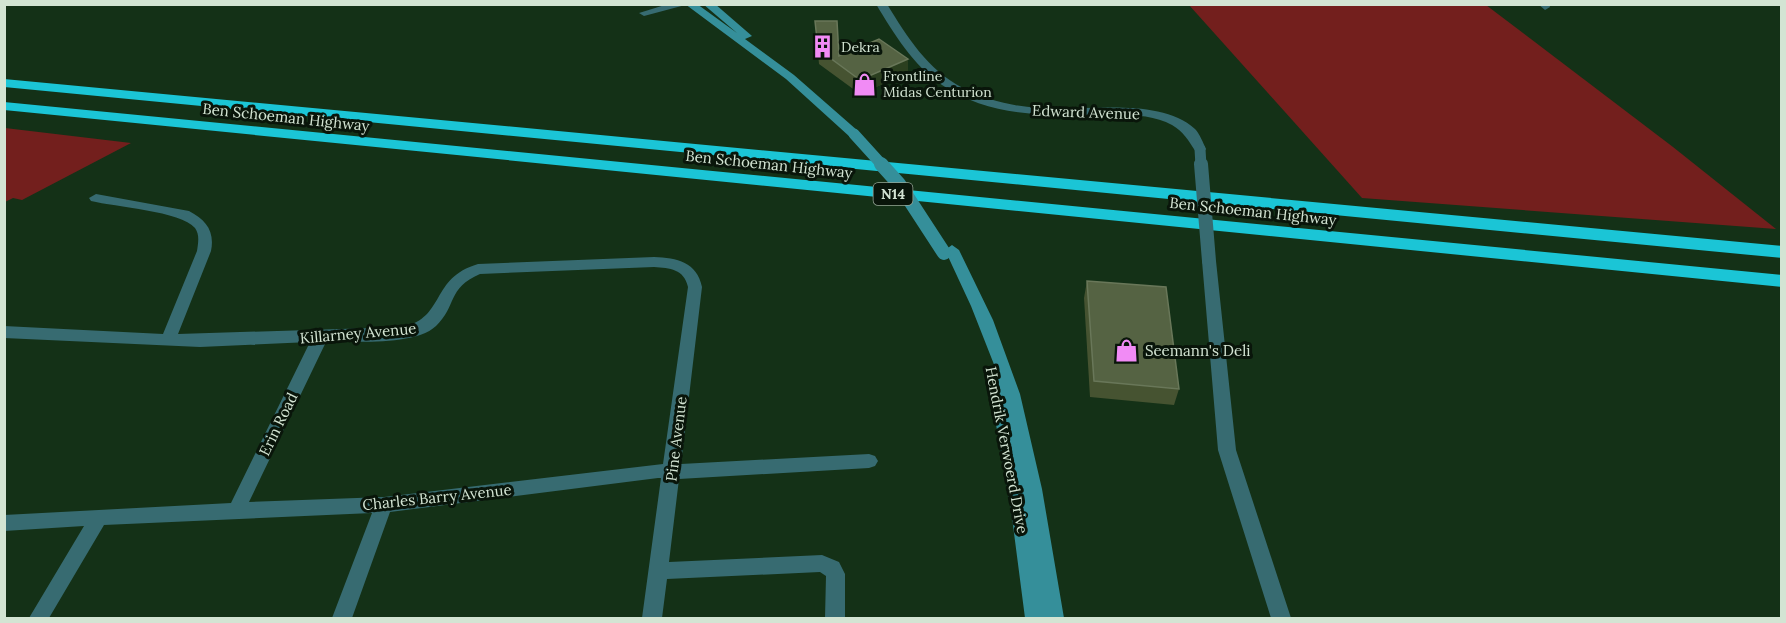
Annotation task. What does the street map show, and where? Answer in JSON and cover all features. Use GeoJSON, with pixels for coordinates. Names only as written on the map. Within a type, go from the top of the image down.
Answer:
{"type":"FeatureCollection","features":[{"type":"Feature","properties":{"kind":"highway","name":"Ben Schoeman Highway"},"geometry":{"type":"LineString","coordinates":[[4,82],[1782,252]]}},
{"type":"Feature","properties":{"kind":"highway","name":"Ben Schoeman Highway"},"geometry":{"type":"LineString","coordinates":[[4,106],[1782,281]]}},
{"type":"Feature","properties":{"kind":"main road","name":"Hendrik Verwoerd Drive"},"geometry":{"type":"LineString","coordinates":[[690,4],[790,77],[858,132]]}},
{"type":"Feature","properties":{"kind":"main road","name":"Hendrik Verwoerd Drive"},"geometry":{"type":"LineString","coordinates":[[713,6],[846,113],[948,251],[977,300],[1003,365],[1027,456],[1054,618]]}},
{"type":"Feature","properties":{"kind":"main road","name":"Hendrik Verwoerd Drive"},"geometry":{"type":"LineString","coordinates":[[948,251],[994,368],[1020,510],[1035,618]]}},
{"type":"Feature","properties":{"kind":"street"},"geometry":{"type":"LineString","coordinates":[[644,13],[684,4]]}},
{"type":"Feature","properties":{"kind":"street","name":"Edward Avenue"},"geometry":{"type":"LineString","coordinates":[[881,4],[907,44],[930,70],[949,85],[971,95],[1005,106],[1039,112],[1150,114],[1180,125],[1194,136],[1200,150],[1227,450],[1281,618]]}},
{"type":"Feature","properties":{"kind":"street"},"geometry":{"type":"LineString","coordinates":[[96,198],[184,214],[197,221],[204,229],[206,241],[204,251],[168,340]]}},
{"type":"Feature","properties":{"kind":"street","name":"Killarney Avenue"},"geometry":{"type":"LineString","coordinates":[[4,332],[168,340],[320,338],[420,329],[437,315],[454,280],[478,269],[654,262],[680,266]]}},
{"type":"Feature","properties":{"kind":"street","name":"Pine Avenue"},"geometry":{"type":"LineString","coordinates":[[652,618],[694,287],[692,274],[680,266]]}},
{"type":"Feature","properties":{"kind":"street","name":"Erin Road"},"geometry":{"type":"LineString","coordinates":[[236,510],[320,338]]}},
{"type":"Feature","properties":{"kind":"street","name":"Charles Barry Avenue"},"geometry":{"type":"LineString","coordinates":[[4,523],[236,510],[384,505],[672,471],[691,472],[869,461]]}},
{"type":"Feature","properties":{"kind":"street"},"geometry":{"type":"LineString","coordinates":[[342,618],[384,505]]}},
{"type":"Feature","properties":{"kind":"street"},"geometry":{"type":"LineString","coordinates":[[39,618],[98,519]]}},
{"type":"Feature","properties":{"kind":"street"},"geometry":{"type":"LineString","coordinates":[[659,571],[822,563],[832,568],[836,574],[835,618]]}},
{"type":"Feature","properties":{"kind":"shaded area"},"geometry":{"type":"Polygon","coordinates":[[[1189,5],[1486,5],[1673,147],[1776,229],[1362,198],[1189,5]]]}},
{"type":"Feature","properties":{"kind":"shaded area"},"geometry":{"type":"Polygon","coordinates":[[[5,128],[131,143],[22,200],[13,198],[5,202],[5,128]]]}},
{"type":"Feature","properties":{"kind":"building"},"geometry":{"type":"Polygon","coordinates":[[[815,21],[837,21],[839,56],[879,39],[908,59],[860,80],[818,49],[815,21]]]}},
{"type":"Feature","properties":{"kind":"building","name":"Seemann's Deli"},"geometry":{"type":"Polygon","coordinates":[[[1087,281],[1166,287],[1179,389],[1094,381],[1087,281]]]}},
{"type":"Feature","properties":{"kind":"place","name":"Dekra"},"geometry":{"type":"Point","coordinates":[823,47]}},
{"type":"Feature","properties":{"kind":"place","name":"Frontline Midas Centurion"},"geometry":{"type":"Point","coordinates":[865,84]}},
{"type":"Feature","properties":{"kind":"place","name":"Seemann's Deli"},"geometry":{"type":"Point","coordinates":[1127,350]}}]}
